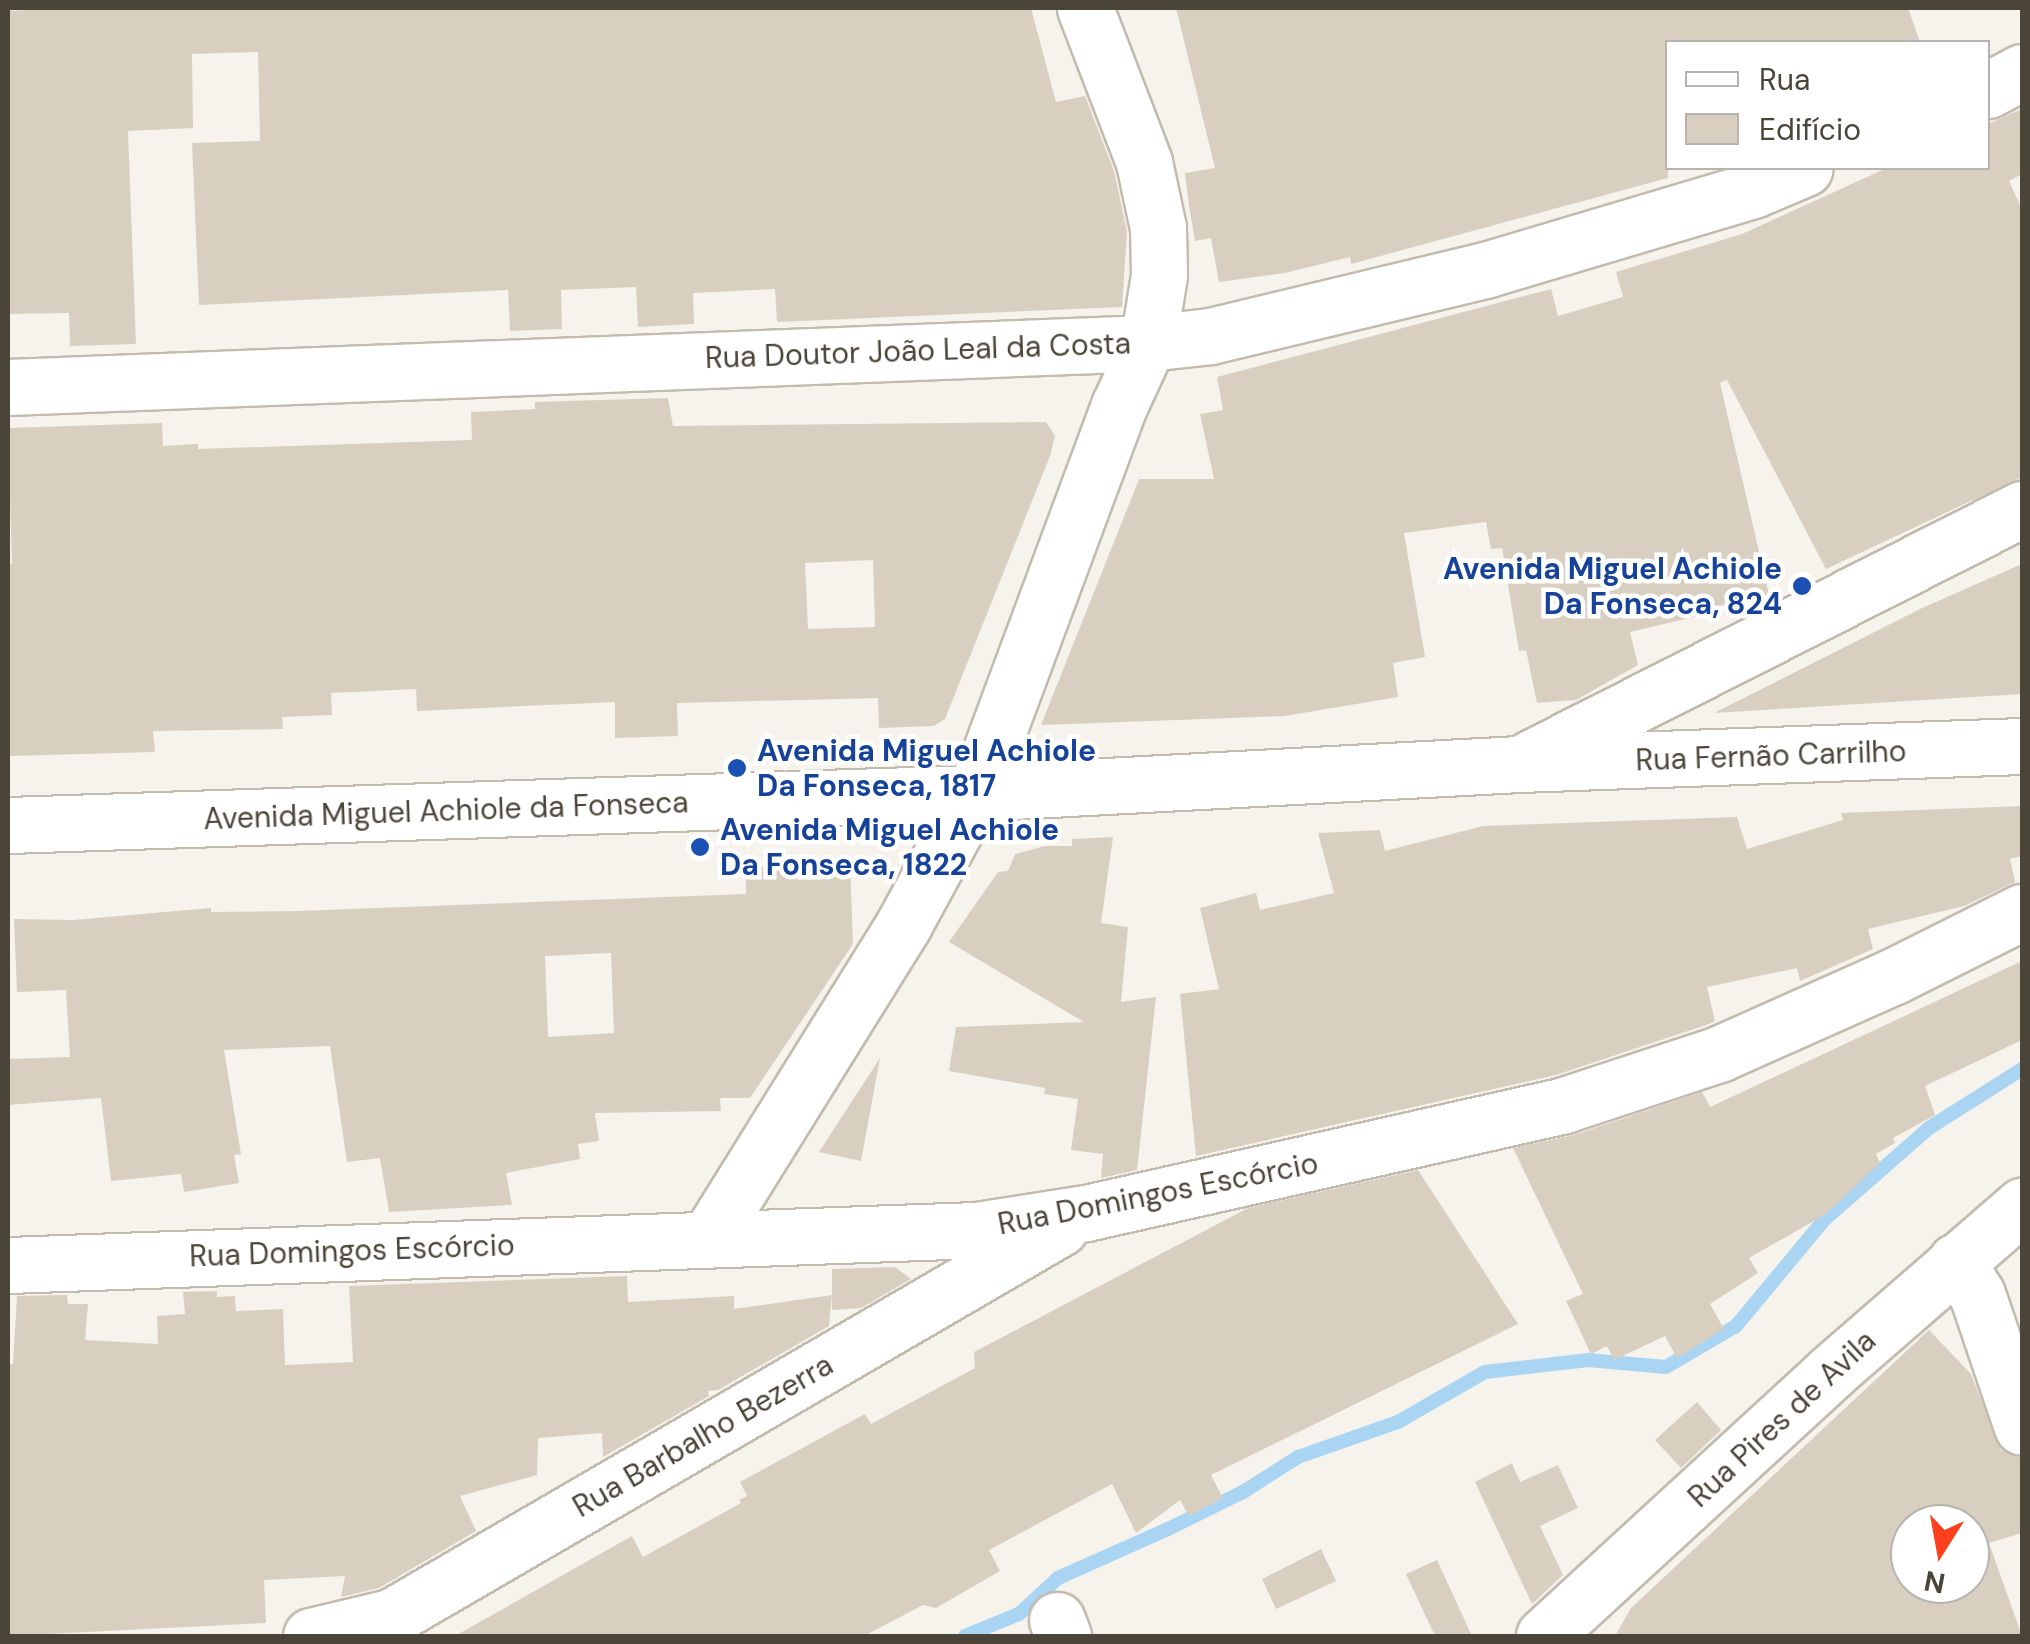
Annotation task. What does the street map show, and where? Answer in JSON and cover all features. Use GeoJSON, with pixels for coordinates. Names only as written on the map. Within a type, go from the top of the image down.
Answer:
{"type":"FeatureCollection","features":[{"type":"Feature","properties":{"kind":"street"},"geometry":{"type":"LineString","coordinates":[[710,1236],[904,924],[975,793],[1119,406],[1148,342],[1159,276],[1158,228],[1144,162],[1085,8]]}},
{"type":"Feature","properties":{"kind":"street"},"geometry":{"type":"LineString","coordinates":[[1990,89],[2022,72]]}},
{"type":"Feature","properties":{"kind":"street","name":"Rua Doutor João Leal da Costa"},"geometry":{"type":"LineString","coordinates":[[8,387],[1148,342],[1210,336],[1485,270],[1753,190],[1801,170]]}},
{"type":"Feature","properties":{"kind":"street","name":"Avenida Miguel Achiole da Fonseca"},"geometry":{"type":"LineString","coordinates":[[8,826],[975,793],[1519,764],[2022,509]]}},
{"type":"Feature","properties":{"kind":"street","name":"Rua Fernão Carrilho"},"geometry":{"type":"LineString","coordinates":[[1519,764],[2022,746]]}},
{"type":"Feature","properties":{"kind":"street","name":"Rua Domingos Escórcio"},"geometry":{"type":"LineString","coordinates":[[8,1264],[710,1236],[977,1230],[1086,1213],[1564,1105],[1719,1054],[1894,976],[2022,912]]}},
{"type":"Feature","properties":{"kind":"street","name":"Rua Pires de Avila"},"geometry":{"type":"LineString","coordinates":[[1544,1636],[1956,1261],[2022,1206]]}},
{"type":"Feature","properties":{"kind":"street","name":"Rua Barbalho Bezerra"},"geometry":{"type":"LineString","coordinates":[[310,1636],[391,1617],[1086,1213]]}},
{"type":"Feature","properties":{"kind":"street"},"geometry":{"type":"LineString","coordinates":[[1956,1261],[1977,1294],[2022,1426]]}},
{"type":"Feature","properties":{"kind":"building"},"geometry":{"type":"Polygon","coordinates":[[[1031,8],[1056,102],[1085,96],[1114,171],[1127,232],[1122,307],[777,322],[775,289],[693,293],[694,324],[638,327],[636,287],[561,290],[562,329],[510,331],[508,290],[199,305],[192,143],[260,141],[258,52],[192,54],[193,128],[128,131],[136,344],[70,346],[69,313],[10,314],[8,273],[8,11],[1031,8]]]}},
{"type":"Feature","properties":{"kind":"building"},"geometry":{"type":"Polygon","coordinates":[[[1176,8],[1908,8],[1919,40],[1665,40],[1668,178],[1351,264],[1350,257],[1285,273],[1219,282],[1211,238],[1195,241],[1185,173],[1215,168],[1176,8]]]}},
{"type":"Feature","properties":{"kind":"building"},"geometry":{"type":"Polygon","coordinates":[[[2022,109],[2022,174],[2009,181],[2022,209],[2022,477],[1826,569],[1727,380],[1720,383],[1770,599],[1630,632],[1638,665],[1576,700],[1537,703],[1526,650],[1519,651],[1502,548],[1491,549],[1486,522],[1404,533],[1425,657],[1393,663],[1398,697],[1285,716],[1041,725],[1139,479],[1214,479],[1200,414],[1223,410],[1217,377],[1551,289],[1558,316],[1623,297],[1616,272],[1742,234],[1883,170],[1990,170],[1990,123],[2022,109]]]}},
{"type":"Feature","properties":{"kind":"building"},"geometry":{"type":"Polygon","coordinates":[[[668,398],[673,426],[1046,422],[1055,436],[945,719],[934,726],[879,728],[878,698],[677,703],[678,736],[615,738],[615,702],[417,711],[416,689],[331,693],[332,715],[282,717],[283,729],[153,731],[155,752],[8,756],[8,564],[12,564],[8,428],[162,423],[163,446],[198,444],[198,449],[472,440],[471,412],[535,409],[535,402],[668,398]],[[873,560],[805,563],[808,629],[875,627],[873,560]]]}},
{"type":"Feature","properties":{"kind":"building"},"geometry":{"type":"Polygon","coordinates":[[[2022,564],[2022,694],[1714,713],[1922,608],[2022,564]]]}},
{"type":"Feature","properties":{"kind":"building"},"geometry":{"type":"Polygon","coordinates":[[[2022,806],[2022,856],[2010,859],[2015,882],[1964,906],[1868,929],[1873,949],[1800,981],[1797,968],[1707,987],[1715,1021],[1706,1025],[1556,1075],[1196,1156],[1180,994],[1219,989],[1200,908],[1256,893],[1260,910],[1334,893],[1318,833],[1380,830],[1385,851],[1483,826],[1737,817],[1747,849],[1843,820],[1841,813],[2022,806]]]}},
{"type":"Feature","properties":{"kind":"building"},"geometry":{"type":"Polygon","coordinates":[[[1113,837],[1101,923],[1128,927],[1121,1002],[1156,997],[1137,1170],[1101,1178],[1103,1154],[1071,1150],[1078,1099],[1044,1094],[1045,1088],[949,1071],[956,1027],[1084,1022],[949,942],[998,872],[1008,871],[1015,854],[1045,846],[1072,846],[1072,839],[1113,837]]]}},
{"type":"Feature","properties":{"kind":"building"},"geometry":{"type":"Polygon","coordinates":[[[850,864],[853,944],[750,1098],[720,1098],[721,1111],[595,1113],[599,1141],[578,1144],[580,1159],[506,1173],[512,1205],[389,1212],[380,1158],[347,1162],[330,1046],[224,1050],[241,1154],[234,1155],[239,1183],[184,1192],[181,1174],[111,1181],[101,1098],[8,1105],[8,1059],[70,1057],[66,990],[17,992],[14,919],[73,920],[211,908],[211,912],[299,911],[746,894],[746,867],[850,864]],[[611,953],[545,956],[548,1037],[614,1033],[611,953]]]}},
{"type":"Feature","properties":{"kind":"building"},"geometry":{"type":"Polygon","coordinates":[[[2022,961],[2022,1040],[1925,1086],[1935,1115],[1893,1138],[1895,1143],[1876,1154],[1880,1163],[1826,1214],[1749,1258],[1758,1273],[1710,1304],[1724,1329],[1677,1358],[1665,1336],[1614,1360],[1607,1346],[1591,1354],[1566,1301],[1583,1294],[1513,1148],[1574,1135],[1702,1092],[1710,1107],[2022,961]]]}},
{"type":"Feature","properties":{"kind":"building"},"geometry":{"type":"Polygon","coordinates":[[[880,1058],[861,1161],[819,1152],[880,1058]]]}},
{"type":"Feature","properties":{"kind":"building"},"geometry":{"type":"Polygon","coordinates":[[[1418,1170],[1518,1324],[1211,1475],[1223,1498],[1189,1516],[1180,1500],[1136,1533],[1112,1484],[989,1550],[1000,1571],[936,1608],[923,1605],[864,1636],[455,1636],[632,1536],[643,1557],[741,1503],[739,1500],[747,1496],[740,1482],[865,1414],[871,1424],[975,1368],[974,1352],[1248,1208],[1418,1170]]]}},
{"type":"Feature","properties":{"kind":"building"},"geometry":{"type":"Polygon","coordinates":[[[895,1267],[911,1279],[861,1308],[832,1310],[832,1269],[895,1267]]]}},
{"type":"Feature","properties":{"kind":"building"},"geometry":{"type":"Polygon","coordinates":[[[627,1276],[628,1302],[734,1296],[734,1309],[832,1295],[829,1326],[718,1390],[708,1391],[709,1396],[603,1457],[602,1433],[538,1438],[537,1475],[460,1496],[476,1531],[379,1588],[341,1597],[345,1576],[264,1580],[266,1623],[8,1636],[8,1364],[13,1364],[17,1296],[67,1295],[68,1304],[88,1304],[85,1340],[158,1344],[157,1316],[185,1314],[183,1292],[217,1291],[217,1297],[235,1296],[236,1311],[283,1309],[285,1365],[353,1362],[349,1286],[627,1276]]]}},
{"type":"Feature","properties":{"kind":"building"},"geometry":{"type":"Polygon","coordinates":[[[1929,1330],[1971,1374],[2001,1450],[2022,1457],[2022,1533],[1990,1543],[1990,1504],[1890,1504],[1890,1604],[1990,1604],[1990,1546],[2022,1636],[1615,1636],[1631,1608],[1929,1330]]]}},
{"type":"Feature","properties":{"kind":"building"},"geometry":{"type":"Polygon","coordinates":[[[1697,1402],[1721,1430],[1681,1468],[1655,1440],[1697,1402]]]}},
{"type":"Feature","properties":{"kind":"building"},"geometry":{"type":"Polygon","coordinates":[[[1512,1463],[1520,1482],[1558,1465],[1578,1508],[1540,1526],[1563,1575],[1532,1604],[1475,1482],[1512,1463]]]}},
{"type":"Feature","properties":{"kind":"building"},"geometry":{"type":"Polygon","coordinates":[[[1321,1549],[1336,1581],[1276,1609],[1262,1579],[1321,1549]]]}},
{"type":"Feature","properties":{"kind":"building"},"geometry":{"type":"Polygon","coordinates":[[[1437,1560],[1472,1636],[1435,1636],[1406,1574],[1437,1560]]]}},
{"type":"Feature","properties":{"kind":"waterway"},"geometry":{"type":"LineString","coordinates":[[965,1636],[1019,1614],[1058,1578],[1243,1492],[1298,1457],[1398,1422],[1485,1372],[1588,1360],[1666,1367],[1736,1326],[1824,1220],[1929,1128],[2022,1069]]}},
{"type":"Feature","properties":{"kind":"place","name":"Avenida Miguel Achiole Da Fonseca, 824"},"geometry":{"type":"Point","coordinates":[1802,586]}},
{"type":"Feature","properties":{"kind":"place","name":"Avenida Miguel Achiole Da Fonseca, 1817"},"geometry":{"type":"Point","coordinates":[737,768]}},
{"type":"Feature","properties":{"kind":"place","name":"Avenida Miguel Achiole Da Fonseca, 1822"},"geometry":{"type":"Point","coordinates":[700,847]}}]}
